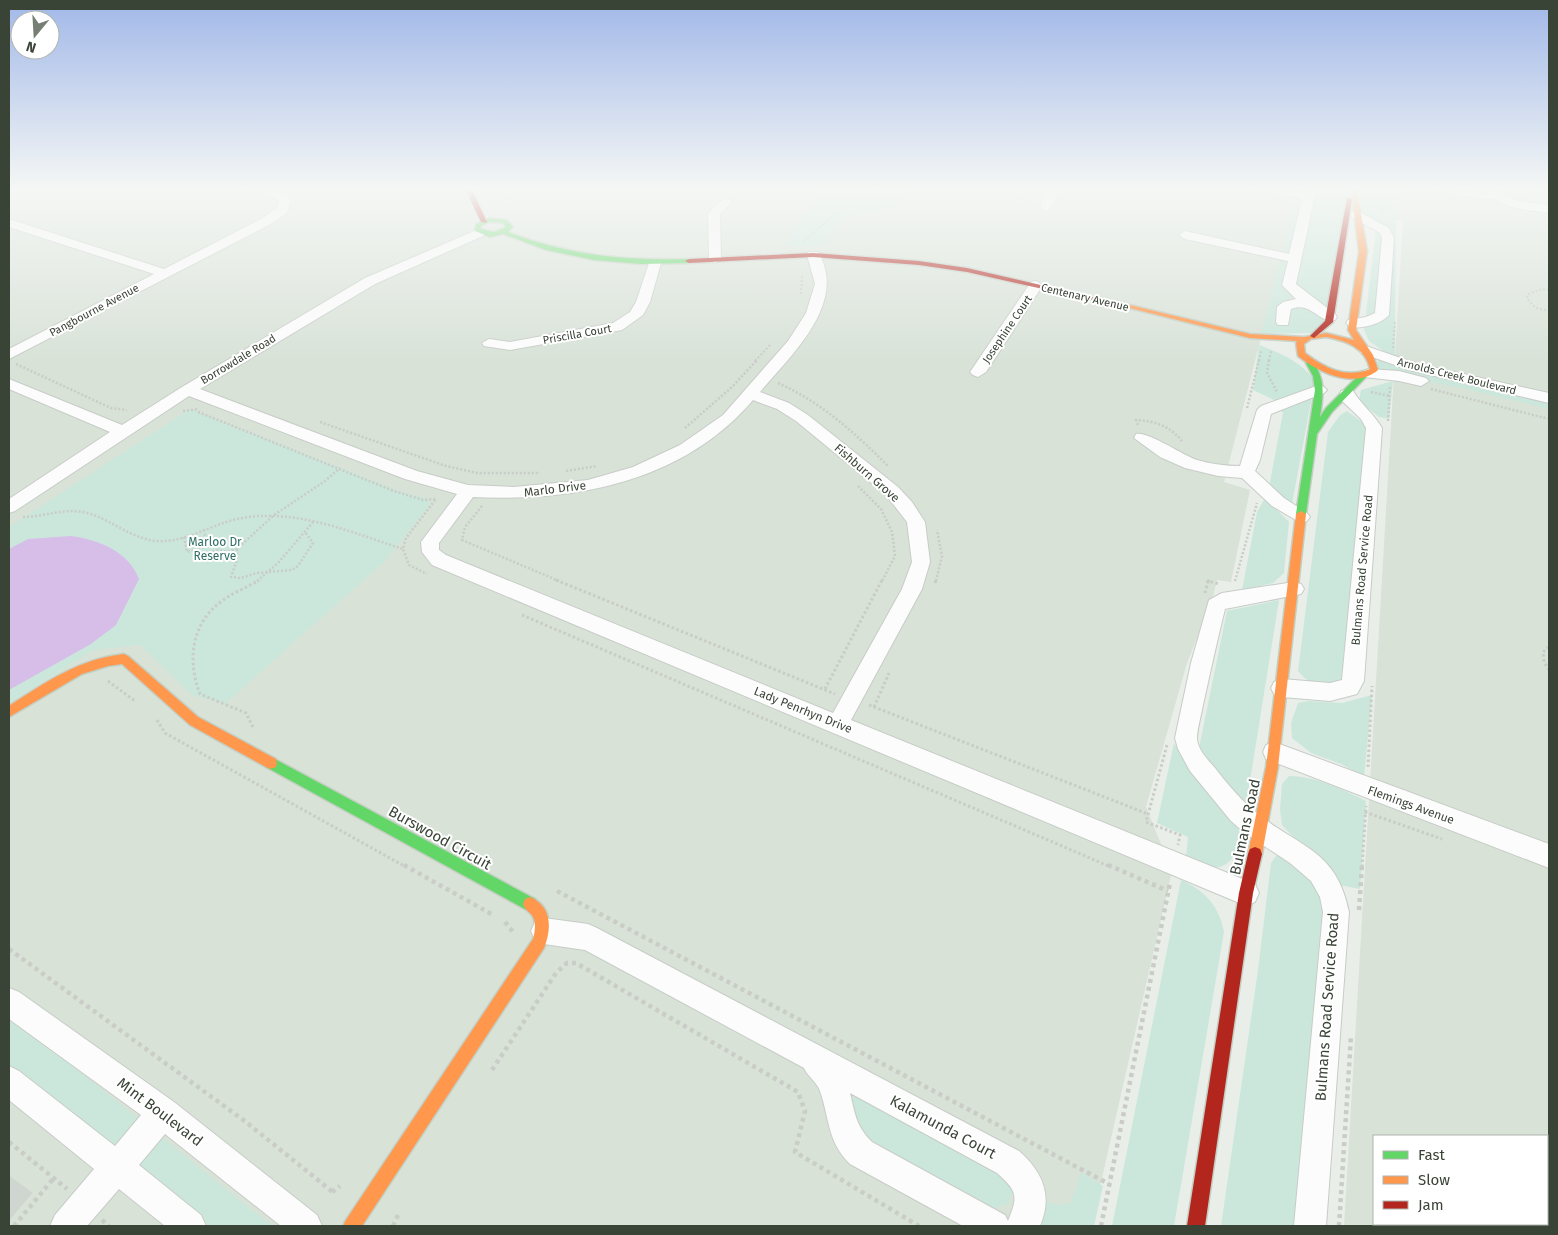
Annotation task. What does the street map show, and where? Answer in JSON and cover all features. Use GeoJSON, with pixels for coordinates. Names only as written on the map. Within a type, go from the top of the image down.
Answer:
{"type":"FeatureCollection","features":[{"type":"Feature","properties":{"kind":"street"},"geometry":{"type":"LineString","coordinates":[[85,248],[163,274]]}},
{"type":"Feature","properties":{"kind":"street","name":"Pangbourne Avenue"},"geometry":{"type":"LineString","coordinates":[[12,358],[163,274],[215,248]]}},
{"type":"Feature","properties":{"kind":"street","name":"Borrowdale Road"},"geometry":{"type":"LineString","coordinates":[[9,507],[187,390],[370,281],[439,248]]}},
{"type":"Feature","properties":{"kind":"street","name":"Centenary Avenue"},"geometry":{"type":"LineString","coordinates":[[543,248],[607,261],[655,263],[806,255],[919,263],[967,270],[1250,336],[1288,351],[1332,372],[1366,375]]}},
{"type":"Feature","properties":{"kind":"street"},"geometry":{"type":"LineString","coordinates":[[715,248],[715,259]]}},
{"type":"Feature","properties":{"kind":"street"},"geometry":{"type":"LineString","coordinates":[[1245,248],[1294,258]]}},
{"type":"Feature","properties":{"kind":"street"},"geometry":{"type":"LineString","coordinates":[[1296,248],[1289,285],[1295,298],[1314,305],[1330,317]]}},
{"type":"Feature","properties":{"kind":"street"},"geometry":{"type":"LineString","coordinates":[[1309,337],[1326,326],[1330,317],[1340,248]]}},
{"type":"Feature","properties":{"kind":"street"},"geometry":{"type":"LineString","coordinates":[[1362,248],[1353,323],[1354,335],[1374,363],[1374,370],[1366,375]]}},
{"type":"Feature","properties":{"kind":"street"},"geometry":{"type":"LineString","coordinates":[[1353,323],[1369,321],[1382,316],[1387,248]]}},
{"type":"Feature","properties":{"kind":"street","name":"Marlo Drive"},"geometry":{"type":"LineString","coordinates":[[187,390],[464,496],[568,489],[639,471],[686,449],[757,397],[813,314],[822,284],[806,255]]}},
{"type":"Feature","properties":{"kind":"street","name":"Priscilla Court"},"geometry":{"type":"LineString","coordinates":[[489,343],[510,346],[617,327],[636,315],[643,302],[655,263]]}},
{"type":"Feature","properties":{"kind":"street","name":"Josephine Court"},"geometry":{"type":"LineString","coordinates":[[978,372],[1036,285]]}},
{"type":"Feature","properties":{"kind":"street"},"geometry":{"type":"LineString","coordinates":[[1283,322],[1284,307],[1295,298]]}},
{"type":"Feature","properties":{"kind":"street","name":"Centenary Avenue"},"geometry":{"type":"LineString","coordinates":[[1250,336],[1339,337],[1364,348]]}},
{"type":"Feature","properties":{"kind":"street","name":"Bulmans Road"},"geometry":{"type":"LineString","coordinates":[[1196,1226],[1246,893],[1261,831],[1274,752],[1301,517],[1319,390],[1319,384],[1308,361],[1298,348],[1309,337]]}},
{"type":"Feature","properties":{"kind":"street","name":"Arnolds Creek Boulevard"},"geometry":{"type":"LineString","coordinates":[[1364,348],[1399,373],[1549,412]]}},
{"type":"Feature","properties":{"kind":"street","name":"Arnolds Creek Boulevard"},"geometry":{"type":"LineString","coordinates":[[1366,375],[1399,373],[1549,398]]}},
{"type":"Feature","properties":{"kind":"street","name":"Bulmans Road"},"geometry":{"type":"LineString","coordinates":[[1314,433],[1328,410],[1366,375]]}},
{"type":"Feature","properties":{"kind":"street"},"geometry":{"type":"LineString","coordinates":[[9,384],[124,432]]}},
{"type":"Feature","properties":{"kind":"street"},"geometry":{"type":"LineString","coordinates":[[1246,472],[1252,460],[1263,413],[1267,409],[1319,390]]}},
{"type":"Feature","properties":{"kind":"street","name":"Bulmans Road Service Road"},"geometry":{"type":"LineString","coordinates":[[1282,688],[1335,692],[1349,688],[1353,681],[1374,428],[1367,416],[1347,398],[1347,394]]}},
{"type":"Feature","properties":{"kind":"street","name":"Fishburn Grove"},"geometry":{"type":"LineString","coordinates":[[757,397],[783,406],[802,418],[892,491],[906,506],[916,522],[922,562],[912,588],[838,724]]}},
{"type":"Feature","properties":{"kind":"street"},"geometry":{"type":"LineString","coordinates":[[1142,438],[1177,459],[1226,472],[1246,472],[1278,502],[1301,517]]}},
{"type":"Feature","properties":{"kind":"street","name":"Lady Penrhyn Drive"},"geometry":{"type":"LineString","coordinates":[[464,496],[430,542],[429,549],[439,560],[1246,893]]}},
{"type":"Feature","properties":{"kind":"street","name":"Bulmans Road Service Road"},"geometry":{"type":"LineString","coordinates":[[1294,590],[1222,600],[1216,605],[1186,728],[1187,747],[1226,800],[1261,831],[1281,841],[1312,865],[1322,875],[1334,896],[1336,912],[1310,1226]]}},
{"type":"Feature","properties":{"kind":"street","name":"Burswood Circuit"},"geometry":{"type":"LineString","coordinates":[[9,712],[91,662],[113,658],[124,659],[194,721],[535,907],[542,916],[544,931]]}},
{"type":"Feature","properties":{"kind":"street","name":"Flemings Avenue"},"geometry":{"type":"LineString","coordinates":[[1274,752],[1366,800],[1549,856]]}},
{"type":"Feature","properties":{"kind":"street"},"geometry":{"type":"LineString","coordinates":[[356,1222],[532,955],[544,931]]}},
{"type":"Feature","properties":{"kind":"street","name":"Kalamunda Court"},"geometry":{"type":"LineString","coordinates":[[544,931],[588,937],[1008,1162],[1021,1172],[1029,1187],[1031,1204],[1029,1218],[1022,1226]]}},
{"type":"Feature","properties":{"kind":"street","name":"Mint Boulevard"},"geometry":{"type":"LineString","coordinates":[[9,1002],[163,1113],[306,1226]]}},
{"type":"Feature","properties":{"kind":"street","name":"Kalamunda Court"},"geometry":{"type":"LineString","coordinates":[[811,1057],[828,1075],[835,1091],[844,1127],[850,1142],[861,1153],[994,1226]]}},
{"type":"Feature","properties":{"kind":"street"},"geometry":{"type":"LineString","coordinates":[[9,1082],[190,1226]]}},
{"type":"Feature","properties":{"kind":"street"},"geometry":{"type":"LineString","coordinates":[[66,1226],[163,1113]]}},
{"type":"Feature","properties":{"kind":"path"},"geometry":{"type":"LineString","coordinates":[[803,248],[806,255]]}},
{"type":"Feature","properties":{"kind":"path"},"geometry":{"type":"LineString","coordinates":[[800,296],[801,271]]}},
{"type":"Feature","properties":{"kind":"path"},"geometry":{"type":"LineString","coordinates":[[1549,290],[1534,290],[1528,294],[1527,299],[1536,308],[1549,311]]}},
{"type":"Feature","properties":{"kind":"path"},"geometry":{"type":"LineString","coordinates":[[1387,431],[1390,386],[1400,385],[1401,358],[1393,352],[1395,315]]}},
{"type":"Feature","properties":{"kind":"path"},"geometry":{"type":"LineString","coordinates":[[678,434],[722,398],[772,342]]}},
{"type":"Feature","properties":{"kind":"path"},"geometry":{"type":"LineString","coordinates":[[1245,414],[1261,350],[1256,348]]}},
{"type":"Feature","properties":{"kind":"path"},"geometry":{"type":"LineString","coordinates":[[12,358],[16,365],[111,408],[122,411],[130,410]]}},
{"type":"Feature","properties":{"kind":"path"},"geometry":{"type":"LineString","coordinates":[[1399,373],[1549,419]]}},
{"type":"Feature","properties":{"kind":"path"},"geometry":{"type":"LineString","coordinates":[[757,397],[773,386],[773,381],[792,388],[856,433],[890,468]]}},
{"type":"Feature","properties":{"kind":"path"},"geometry":{"type":"LineString","coordinates":[[1142,438],[1136,420],[1152,421],[1169,428],[1177,433],[1187,449]]}},
{"type":"Feature","properties":{"kind":"path"},"geometry":{"type":"LineString","coordinates":[[317,421],[461,470],[485,474],[545,473]]}},
{"type":"Feature","properties":{"kind":"path"},"geometry":{"type":"LineString","coordinates":[[563,472],[599,466]]}},
{"type":"Feature","properties":{"kind":"path"},"geometry":{"type":"LineString","coordinates":[[194,550],[201,556],[218,550],[227,552],[237,549],[274,515],[326,481],[340,468]]}},
{"type":"Feature","properties":{"kind":"path"},"geometry":{"type":"LineString","coordinates":[[824,689],[895,556],[894,535],[887,514],[857,485]]}},
{"type":"Feature","properties":{"kind":"path"},"geometry":{"type":"LineString","coordinates":[[436,499],[464,496],[484,504],[465,527],[462,540],[467,544],[824,689],[1148,814]]}},
{"type":"Feature","properties":{"kind":"path"},"geometry":{"type":"LineString","coordinates":[[25,517],[80,511],[157,541],[184,537],[238,519],[274,515],[313,522],[403,549]]}},
{"type":"Feature","properties":{"kind":"path"},"geometry":{"type":"LineString","coordinates":[[254,730],[246,713],[200,694],[194,683],[191,660],[193,641],[209,613],[220,602],[254,583],[266,573],[313,522]]}},
{"type":"Feature","properties":{"kind":"path"},"geometry":{"type":"LineString","coordinates":[[931,590],[940,574],[942,550],[942,542],[934,524]]}},
{"type":"Feature","properties":{"kind":"path"},"geometry":{"type":"LineString","coordinates":[[184,537],[187,552],[207,546],[204,530]]}},
{"type":"Feature","properties":{"kind":"path"},"geometry":{"type":"LineString","coordinates":[[237,549],[238,560],[232,577],[241,580],[262,572],[286,572],[295,569],[301,563],[305,549],[313,543],[304,532]]}},
{"type":"Feature","properties":{"kind":"path"},"geometry":{"type":"LineString","coordinates":[[1549,646],[1542,652],[1544,662],[1549,670]]}},
{"type":"Feature","properties":{"kind":"path"},"geometry":{"type":"LineString","coordinates":[[874,707],[892,666]]}},
{"type":"Feature","properties":{"kind":"path"},"geometry":{"type":"LineString","coordinates":[[1359,911],[1373,675]]}},
{"type":"Feature","properties":{"kind":"path"},"geometry":{"type":"LineString","coordinates":[[100,680],[108,681],[139,704]]}},
{"type":"Feature","properties":{"kind":"path"},"geometry":{"type":"LineString","coordinates":[[154,715],[164,733],[508,922],[514,933],[511,942]]}},
{"type":"Feature","properties":{"kind":"path"},"geometry":{"type":"LineString","coordinates":[[1366,800],[1445,840]]}},
{"type":"Feature","properties":{"kind":"path"},"geometry":{"type":"LineString","coordinates":[[551,888],[1109,1184]]}},
{"type":"Feature","properties":{"kind":"path"},"geometry":{"type":"LineString","coordinates":[[9,949],[246,1122],[332,1192],[356,1222]]}},
{"type":"Feature","properties":{"kind":"path"},"geometry":{"type":"LineString","coordinates":[[490,1073],[556,973],[567,963],[576,963],[798,1092],[805,1110],[795,1152],[919,1226]]}},
{"type":"Feature","properties":{"kind":"path"},"geometry":{"type":"LineString","coordinates":[[1339,1226],[1352,1029]]}},
{"type":"Feature","properties":{"kind":"path"},"geometry":{"type":"LineString","coordinates":[[9,1142],[86,1203],[108,1226]]}},
{"type":"Feature","properties":{"kind":"path"},"geometry":{"type":"LineString","coordinates":[[14,1226],[54,1179]]}},
{"type":"Feature","properties":{"kind":"path"},"geometry":{"type":"LineString","coordinates":[[332,1192],[343,1184]]}},
{"type":"Feature","properties":{"kind":"path"},"geometry":{"type":"LineString","coordinates":[[393,1226],[402,1206]]}},
{"type":"Feature","properties":{"kind":"shaded area"},"geometry":{"type":"Polygon","coordinates":[[[9,248],[1284,248],[1224,482],[1250,490],[1231,582],[1217,580],[1212,601],[1187,663],[1146,807],[1172,871],[1091,1226],[9,1226],[9,248]]]}},
{"type":"Feature","properties":{"kind":"shaded area"},"geometry":{"type":"Polygon","coordinates":[[[1401,248],[1549,248],[1549,1226],[1344,1226],[1401,248]]]}},
{"type":"Feature","properties":{"kind":"shaded area"},"geometry":{"type":"Polygon","coordinates":[[[71,536],[92,540],[111,548],[128,561],[139,579],[116,625],[91,644],[9,690],[9,549],[28,539],[71,536]]]}},
{"type":"Feature","properties":{"kind":"green space"},"geometry":{"type":"Polygon","coordinates":[[[1283,248],[1339,248],[1326,317],[1314,333],[1261,334],[1283,248]]]}},
{"type":"Feature","properties":{"kind":"green space"},"geometry":{"type":"Polygon","coordinates":[[[1374,248],[1396,248],[1395,359],[1369,341],[1364,330],[1374,248]]]}},
{"type":"Feature","properties":{"kind":"green space"},"geometry":{"type":"Polygon","coordinates":[[[1259,345],[1290,359],[1315,380],[1292,504],[1269,487],[1283,413],[1274,400],[1253,390],[1259,345]]]}},
{"type":"Feature","properties":{"kind":"green space"},"geometry":{"type":"Polygon","coordinates":[[[1378,359],[1392,365],[1549,402],[1549,409],[1462,388],[1377,372],[1378,359]]]}},
{"type":"Feature","properties":{"kind":"green space"},"geometry":{"type":"Polygon","coordinates":[[[1393,381],[1389,419],[1379,417],[1359,401],[1361,390],[1393,381]]]}},
{"type":"Feature","properties":{"kind":"green space","name":"Marloo Dr Reserve"},"geometry":{"type":"Polygon","coordinates":[[[190,409],[399,491],[428,499],[430,505],[384,562],[225,704],[192,695],[140,645],[94,650],[9,703],[9,527],[190,409]]]}},
{"type":"Feature","properties":{"kind":"green space"},"geometry":{"type":"Polygon","coordinates":[[[1347,411],[1362,422],[1367,430],[1346,678],[1334,684],[1321,685],[1308,681],[1298,671],[1328,432],[1340,415],[1347,411]]]}},
{"type":"Feature","properties":{"kind":"green space"},"geometry":{"type":"Polygon","coordinates":[[[1265,498],[1289,522],[1284,573],[1273,583],[1242,590],[1257,512],[1265,498]]]}},
{"type":"Feature","properties":{"kind":"green space"},"geometry":{"type":"Polygon","coordinates":[[[1279,600],[1246,806],[1199,748],[1227,611],[1279,600]]]}},
{"type":"Feature","properties":{"kind":"green space"},"geometry":{"type":"Polygon","coordinates":[[[1372,695],[1364,777],[1341,764],[1311,753],[1292,738],[1291,723],[1298,703],[1308,701],[1342,703],[1372,695]]]}},
{"type":"Feature","properties":{"kind":"green space"},"geometry":{"type":"Polygon","coordinates":[[[1174,743],[1194,774],[1240,831],[1234,856],[1225,865],[1212,867],[1186,858],[1188,837],[1157,823],[1174,743]]]}},
{"type":"Feature","properties":{"kind":"green space"},"geometry":{"type":"Polygon","coordinates":[[[1289,776],[1319,781],[1366,801],[1360,889],[1339,885],[1282,825],[1280,810],[1282,784],[1289,776]]]}},
{"type":"Feature","properties":{"kind":"green space"},"geometry":{"type":"Polygon","coordinates":[[[1276,856],[1288,856],[1310,874],[1325,897],[1297,1226],[1221,1226],[1258,970],[1271,863],[1276,856]]]}},
{"type":"Feature","properties":{"kind":"green space"},"geometry":{"type":"Polygon","coordinates":[[[1181,880],[1190,884],[1210,900],[1219,914],[1224,932],[1174,1226],[1112,1226],[1181,880]]]}},
{"type":"Feature","properties":{"kind":"green space"},"geometry":{"type":"Polygon","coordinates":[[[9,1020],[89,1079],[272,1226],[210,1226],[9,1065],[9,1020]]]}},
{"type":"Feature","properties":{"kind":"green space"},"geometry":{"type":"Polygon","coordinates":[[[857,1096],[1003,1167],[1013,1191],[1008,1204],[993,1209],[855,1133],[850,1100],[857,1096]]]}},
{"type":"Feature","properties":{"kind":"green space"},"geometry":{"type":"Polygon","coordinates":[[[1081,1172],[1103,1186],[1094,1226],[1031,1226],[1039,1212],[1042,1200],[1057,1205],[1071,1203],[1081,1172]]]}},
{"type":"Feature","properties":{"kind":"building"},"geometry":{"type":"Polygon","coordinates":[[[9,1176],[32,1193],[9,1220],[9,1176]]]}},
{"type":"Feature","properties":{"kind":"traffic: fast"},"geometry":{"type":"LineString","coordinates":[[548,248],[594,258],[641,262],[689,261]]}},
{"type":"Feature","properties":{"kind":"traffic: fast"},"geometry":{"type":"LineString","coordinates":[[1301,514],[1319,390],[1317,376],[1310,363]]}},
{"type":"Feature","properties":{"kind":"traffic: fast"},"geometry":{"type":"LineString","coordinates":[[1314,432],[1329,410],[1363,376]]}},
{"type":"Feature","properties":{"kind":"traffic: fast"},"geometry":{"type":"LineString","coordinates":[[271,763],[530,904]]}},
{"type":"Feature","properties":{"kind":"traffic: slow"},"geometry":{"type":"LineString","coordinates":[[1362,347],[1352,330],[1363,248]]}},
{"type":"Feature","properties":{"kind":"traffic: slow"},"geometry":{"type":"LineString","coordinates":[[1097,299],[1250,336],[1304,339]]}},
{"type":"Feature","properties":{"kind":"traffic: slow"},"geometry":{"type":"LineString","coordinates":[[1326,335],[1350,341],[1364,349],[1372,361],[1374,370],[1365,374],[1345,376],[1317,366],[1301,354],[1300,343],[1309,337],[1326,335]]}},
{"type":"Feature","properties":{"kind":"traffic: slow"},"geometry":{"type":"LineString","coordinates":[[1255,854],[1272,767],[1301,514]]}},
{"type":"Feature","properties":{"kind":"traffic: slow"},"geometry":{"type":"LineString","coordinates":[[9,712],[78,671],[92,665],[124,659],[194,721],[271,763]]}},
{"type":"Feature","properties":{"kind":"traffic: slow"},"geometry":{"type":"LineString","coordinates":[[352,1226],[539,943],[542,932],[541,916],[535,907],[530,904]]}},
{"type":"Feature","properties":{"kind":"traffic: jam"},"geometry":{"type":"LineString","coordinates":[[1314,336],[1329,322],[1341,248]]}},
{"type":"Feature","properties":{"kind":"traffic: jam"},"geometry":{"type":"LineString","coordinates":[[689,261],[813,255],[919,263],[967,270],[1097,299]]}},
{"type":"Feature","properties":{"kind":"traffic: jam"},"geometry":{"type":"LineString","coordinates":[[1196,1226],[1246,893],[1255,854]]}}]}
